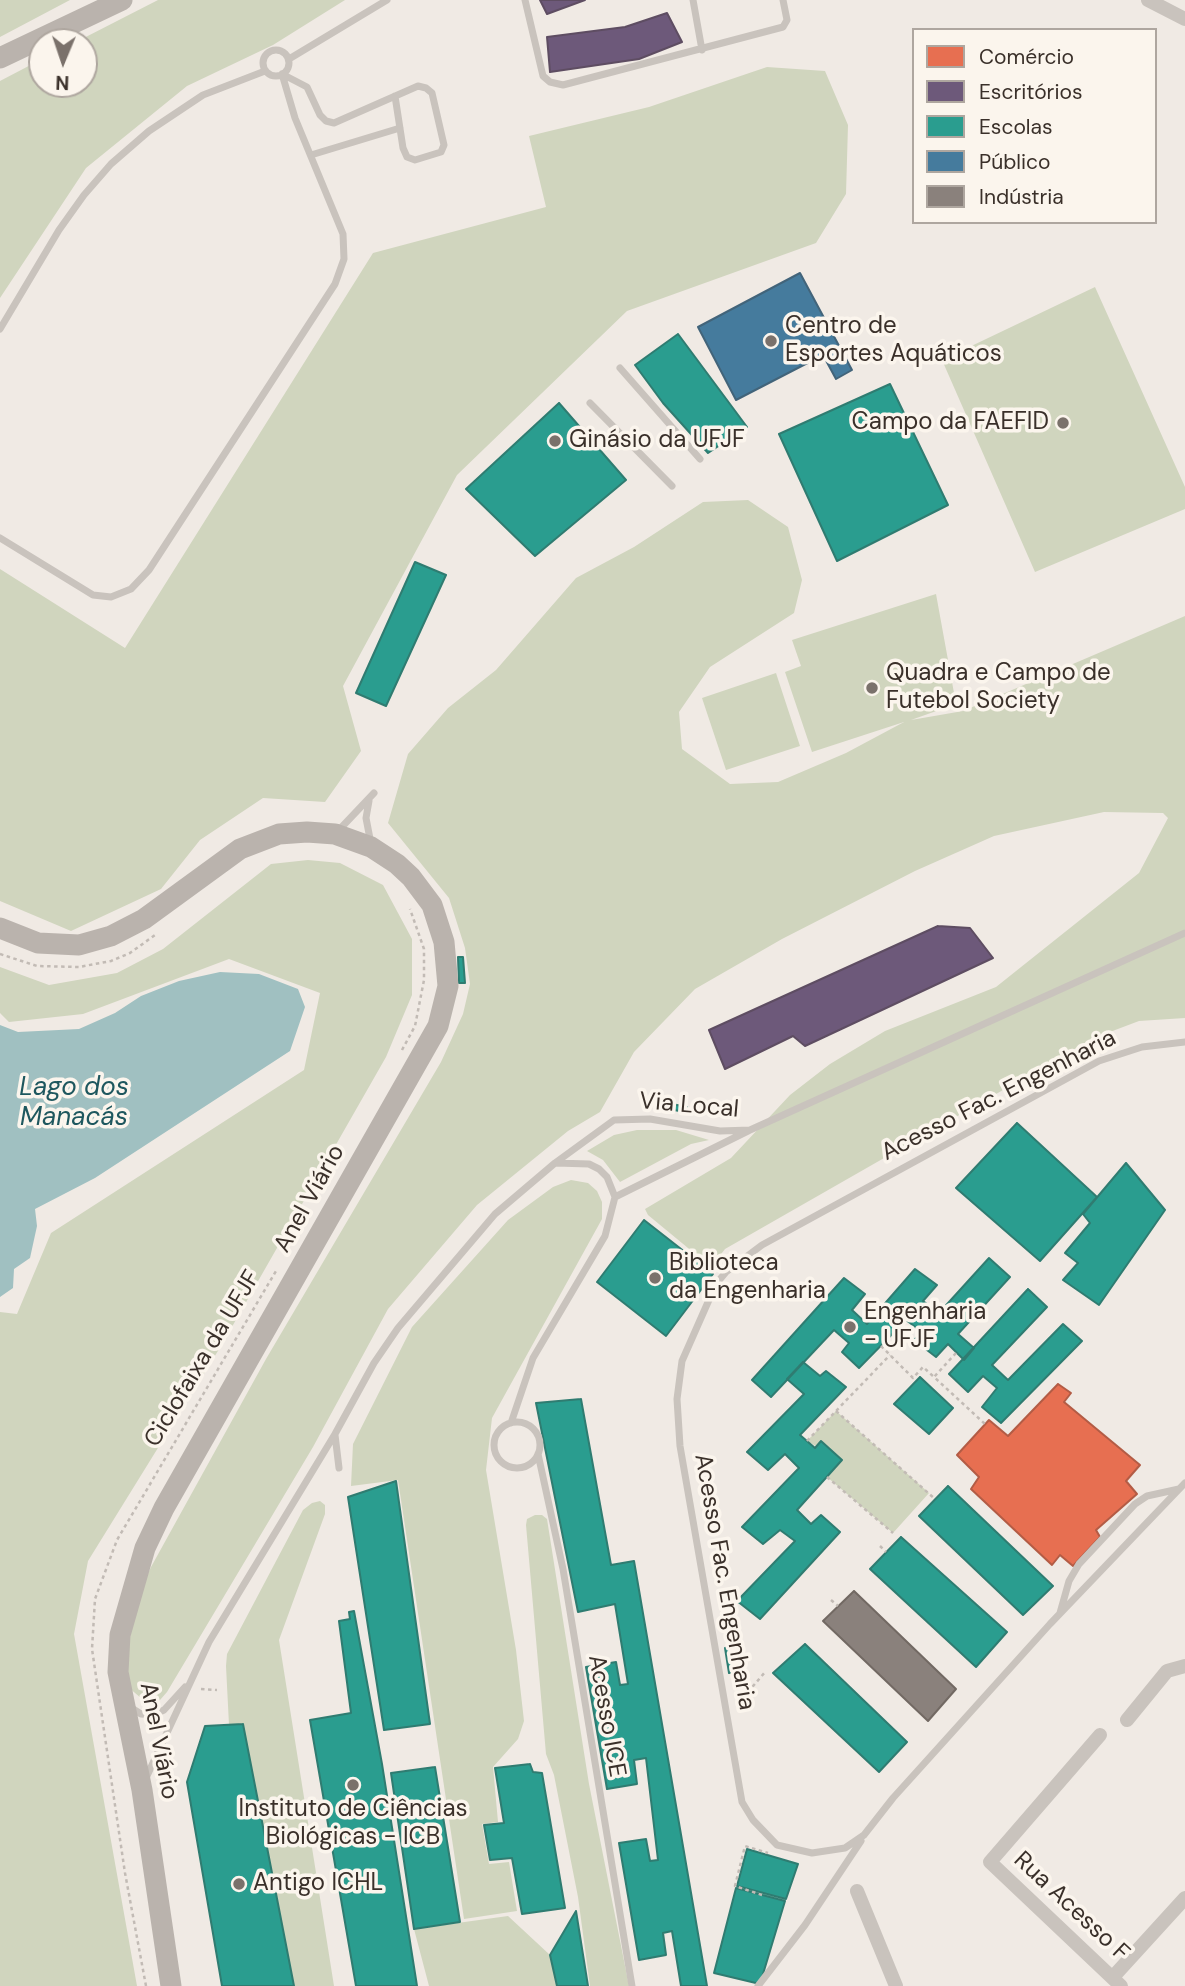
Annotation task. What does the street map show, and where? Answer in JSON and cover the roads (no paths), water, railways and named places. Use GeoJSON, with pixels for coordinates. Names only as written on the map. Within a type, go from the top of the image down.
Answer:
{"type":"FeatureCollection","features":[{"type":"Feature","properties":{"kind":"main road"},"geometry":{"type":"LineString","coordinates":[[0,57],[20,40],[97,0]]}},
{"type":"Feature","properties":{"kind":"main road"},"geometry":{"type":"LineString","coordinates":[[0,57],[122,0]]}},
{"type":"Feature","properties":{"kind":"main road","name":"Anel Viário"},"geometry":{"type":"LineString","coordinates":[[0,928],[38,943],[79,945],[111,936],[144,919],[240,849],[279,834],[335,834],[371,847],[411,877],[432,905],[447,962],[448,986],[438,1026],[154,1528],[145,1548],[120,1635],[118,1672],[142,1790],[171,1986]]}},
{"type":"Feature","properties":{"kind":"street"},"geometry":{"type":"LineString","coordinates":[[1148,0],[1185,19]]}},
{"type":"Feature","properties":{"kind":"street"},"geometry":{"type":"LineString","coordinates":[[1127,1720],[1167,1671],[1185,1666]]}},
{"type":"Feature","properties":{"kind":"street","name":"Rua Acesso F"},"geometry":{"type":"LineString","coordinates":[[1100,1735],[990,1862],[1117,1982]]}},
{"type":"Feature","properties":{"kind":"street"},"geometry":{"type":"LineString","coordinates":[[857,1891],[896,1986]]}},
{"type":"Feature","properties":{"kind":"street"},"geometry":{"type":"LineString","coordinates":[[1117,1982],[1185,1898]]}},
{"type":"Feature","properties":{"kind":"lane"},"geometry":{"type":"LineString","coordinates":[[289,58],[387,0]]}},
{"type":"Feature","properties":{"kind":"lane"},"geometry":{"type":"LineString","coordinates":[[525,0],[543,76],[551,82],[563,85],[783,27],[787,20],[783,0]]}},
{"type":"Feature","properties":{"kind":"lane"},"geometry":{"type":"LineString","coordinates":[[693,0],[702,50]]}},
{"type":"Feature","properties":{"kind":"lane"},"geometry":{"type":"LineString","coordinates":[[282,75],[288,68],[289,58],[283,51],[274,49],[266,54],[262,62],[265,71],[273,76],[282,75],[307,87],[320,115],[326,121],[334,123],[395,96],[418,86],[432,93],[444,145],[441,152],[415,160],[407,156],[395,96]]}},
{"type":"Feature","properties":{"kind":"lane"},"geometry":{"type":"LineString","coordinates":[[0,329],[59,230],[111,164],[149,131],[202,95],[265,71]]}},
{"type":"Feature","properties":{"kind":"lane"},"geometry":{"type":"LineString","coordinates":[[0,538],[93,595],[111,597],[122,594],[149,570],[290,356],[340,273],[344,259],[344,234],[287,99],[282,75]]}},
{"type":"Feature","properties":{"kind":"lane"},"geometry":{"type":"LineString","coordinates":[[311,155],[400,128]]}},
{"type":"Feature","properties":{"kind":"lane"},"geometry":{"type":"LineString","coordinates":[[620,368],[700,459]]}},
{"type":"Feature","properties":{"kind":"lane"},"geometry":{"type":"LineString","coordinates":[[590,403],[672,485]]}},
{"type":"Feature","properties":{"kind":"lane"},"geometry":{"type":"LineString","coordinates":[[335,834],[374,793]]}},
{"type":"Feature","properties":{"kind":"lane"},"geometry":{"type":"LineString","coordinates":[[369,800],[366,818],[371,847]]}},
{"type":"Feature","properties":{"kind":"lane","name":"Via Local"},"geometry":{"type":"LineString","coordinates":[[142,1790],[154,1756],[209,1642],[335,1434],[374,1363],[398,1328],[495,1214],[555,1163],[614,1120],[650,1119],[720,1131],[750,1130],[1185,933]]}},
{"type":"Feature","properties":{"kind":"lane","name":"Acesso Fac. Engenharia"},"geometry":{"type":"LineString","coordinates":[[864,1835],[845,1848],[829,1853],[791,1850],[777,1845],[752,1820],[742,1802],[680,1446],[677,1399],[680,1370],[709,1296],[726,1272],[762,1245],[1100,1061],[1142,1046],[1185,1042]]}},
{"type":"Feature","properties":{"kind":"lane"},"geometry":{"type":"LineString","coordinates":[[615,1197],[750,1130]]}},
{"type":"Feature","properties":{"kind":"lane"},"geometry":{"type":"LineString","coordinates":[[511,1423],[526,1424],[537,1433],[540,1446],[538,1454],[530,1464],[516,1468],[498,1458],[496,1437],[511,1423],[533,1358],[605,1236],[615,1197],[607,1177],[599,1169],[589,1164],[555,1163]]}},
{"type":"Feature","properties":{"kind":"lane"},"geometry":{"type":"LineString","coordinates":[[335,1434],[339,1468]]}},
{"type":"Feature","properties":{"kind":"lane","name":"Acesso ICE"},"geometry":{"type":"LineString","coordinates":[[538,1454],[563,1569],[632,1986]]}},
{"type":"Feature","properties":{"kind":"lane"},"geometry":{"type":"LineString","coordinates":[[1060,1613],[1069,1580],[1079,1564],[1126,1514],[1147,1496],[1182,1486]]}},
{"type":"Feature","properties":{"kind":"lane"},"geometry":{"type":"LineString","coordinates":[[758,1986],[805,1925],[864,1835],[893,1798],[1060,1613],[1182,1486]]}},
{"type":"Feature","properties":{"kind":"lane"},"geometry":{"type":"LineString","coordinates":[[122,1695],[132,1710],[153,1715],[164,1710],[189,1684]]}},
{"type":"Feature","properties":{"kind":"water","name":"Lago dos Manacás"},"geometry":{"type":"Polygon","coordinates":[[[220,972],[259,974],[298,989],[305,1007],[290,1051],[95,1178],[35,1209],[37,1226],[30,1258],[14,1269],[13,1288],[0,1297],[0,1025],[18,1032],[79,1029],[115,1013],[141,996],[179,981],[220,972]]]}},
{"type":"Feature","properties":{"kind":"place","name":"Centro de Esportes Aquáticos"},"geometry":{"type":"Point","coordinates":[771,341]}},
{"type":"Feature","properties":{"kind":"place","name":"Campo da FAEFID"},"geometry":{"type":"Point","coordinates":[1063,423]}},
{"type":"Feature","properties":{"kind":"place","name":"Ginásio da UFJF"},"geometry":{"type":"Point","coordinates":[555,441]}},
{"type":"Feature","properties":{"kind":"place","name":"Quadra e Campo de Futebol Society"},"geometry":{"type":"Point","coordinates":[872,688]}},
{"type":"Feature","properties":{"kind":"place","name":"Biblioteca da Engenharia"},"geometry":{"type":"Point","coordinates":[655,1278]}},
{"type":"Feature","properties":{"kind":"place","name":"Engenharia - UFJF"},"geometry":{"type":"Point","coordinates":[850,1327]}},
{"type":"Feature","properties":{"kind":"place","name":"Instituto de Ciências Biológicas - ICB"},"geometry":{"type":"Point","coordinates":[353,1785]}},
{"type":"Feature","properties":{"kind":"place","name":"Antigo ICHL"},"geometry":{"type":"Point","coordinates":[239,1884]}}]}
